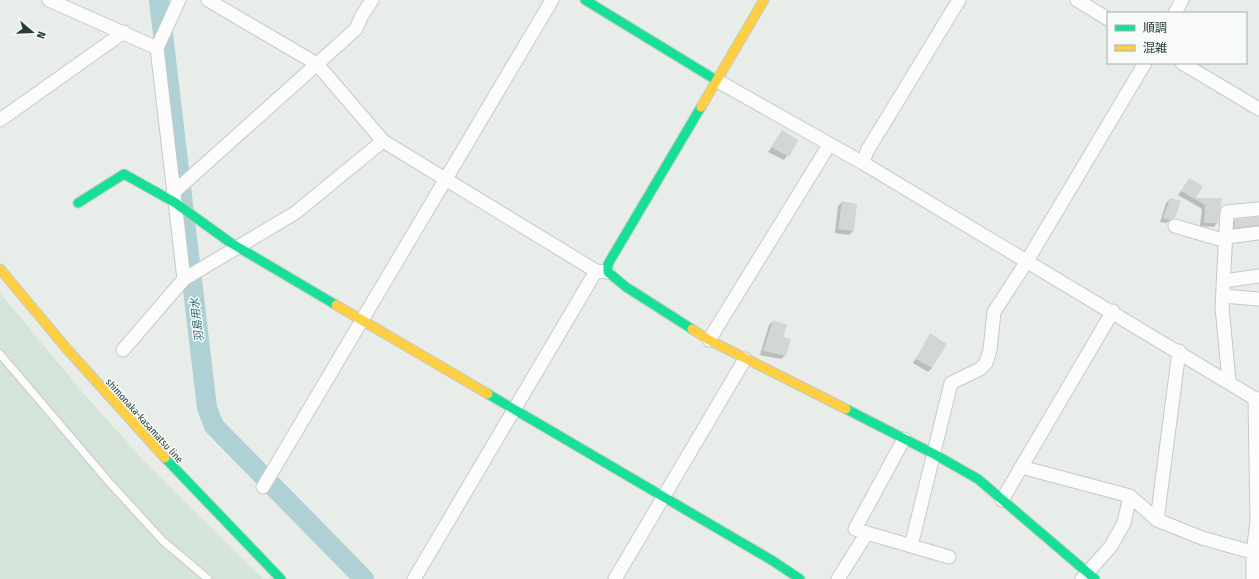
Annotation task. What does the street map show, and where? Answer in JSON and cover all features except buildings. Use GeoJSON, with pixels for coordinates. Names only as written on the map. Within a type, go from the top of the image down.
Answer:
{"type":"FeatureCollection","features":[{"type":"Feature","properties":{"kind":"street"},"geometry":{"type":"LineString","coordinates":[[49,0],[157,47]]}},
{"type":"Feature","properties":{"kind":"street"},"geometry":{"type":"LineString","coordinates":[[179,0],[157,47],[185,279]]}},
{"type":"Feature","properties":{"kind":"street"},"geometry":{"type":"LineString","coordinates":[[208,0],[317,64],[383,141],[602,271],[626,288],[709,340],[745,360],[934,454],[978,479],[1088,577],[1111,546],[1124,523],[1130,496]]}},
{"type":"Feature","properties":{"kind":"street"},"geometry":{"type":"LineString","coordinates":[[174,197],[184,182],[356,29],[372,0]]}},
{"type":"Feature","properties":{"kind":"street"},"geometry":{"type":"LineString","coordinates":[[263,488],[361,321],[447,180],[552,0]]}},
{"type":"Feature","properties":{"kind":"street"},"geometry":{"type":"LineString","coordinates":[[585,0],[716,80],[829,145],[864,163],[1230,381],[1257,400],[1258,520],[1253,579]]}},
{"type":"Feature","properties":{"kind":"street"},"geometry":{"type":"LineString","coordinates":[[414,579],[514,409],[602,271],[608,264],[764,0]]}},
{"type":"Feature","properties":{"kind":"street"},"geometry":{"type":"LineString","coordinates":[[864,163],[867,151],[959,0]]}},
{"type":"Feature","properties":{"kind":"street"},"geometry":{"type":"LineString","coordinates":[[1077,0],[1107,18]]}},
{"type":"Feature","properties":{"kind":"street"},"geometry":{"type":"LineString","coordinates":[[1176,12],[1182,0]]}},
{"type":"Feature","properties":{"kind":"street"},"geometry":{"type":"LineString","coordinates":[[0,120],[124,32]]}},
{"type":"Feature","properties":{"kind":"street"},"geometry":{"type":"LineString","coordinates":[[911,546],[951,383],[980,369],[986,364],[990,350],[994,312],[1027,261],[1144,64]]}},
{"type":"Feature","properties":{"kind":"street"},"geometry":{"type":"LineString","coordinates":[[1184,64],[1259,109]]}},
{"type":"Feature","properties":{"kind":"street"},"geometry":{"type":"LineString","coordinates":[[122,350],[185,279],[239,248],[295,213],[383,141]]}},
{"type":"Feature","properties":{"kind":"street"},"geometry":{"type":"LineString","coordinates":[[709,340],[829,145]]}},
{"type":"Feature","properties":{"kind":"street"},"geometry":{"type":"LineString","coordinates":[[78,203],[124,174],[174,197],[191,214],[239,248],[361,321],[665,497],[773,561],[800,579]]}},
{"type":"Feature","properties":{"kind":"street"},"geometry":{"type":"LineString","coordinates":[[1230,381],[1222,307],[1227,212],[1259,209]]}},
{"type":"Feature","properties":{"kind":"street"},"geometry":{"type":"LineString","coordinates":[[1175,226],[1226,239],[1259,233]]}},
{"type":"Feature","properties":{"kind":"street","name":"shimonaka-kasamatsu line"},"geometry":{"type":"LineString","coordinates":[[0,269],[110,401],[195,492],[281,579]]}},
{"type":"Feature","properties":{"kind":"street"},"geometry":{"type":"LineString","coordinates":[[1224,281],[1259,276]]}},
{"type":"Feature","properties":{"kind":"street"},"geometry":{"type":"LineString","coordinates":[[1223,296],[1259,299]]}},
{"type":"Feature","properties":{"kind":"street"},"geometry":{"type":"LineString","coordinates":[[1002,500],[1113,312]]}},
{"type":"Feature","properties":{"kind":"street"},"geometry":{"type":"LineString","coordinates":[[1157,520],[1179,351]]}},
{"type":"Feature","properties":{"kind":"street"},"geometry":{"type":"LineString","coordinates":[[616,579],[745,360]]}},
{"type":"Feature","properties":{"kind":"street"},"geometry":{"type":"LineString","coordinates":[[904,439],[855,529],[949,557]]}},
{"type":"Feature","properties":{"kind":"street"},"geometry":{"type":"LineString","coordinates":[[1021,467],[1130,496],[1157,520],[1202,538],[1256,554]]}},
{"type":"Feature","properties":{"kind":"street"},"geometry":{"type":"LineString","coordinates":[[838,579],[867,533]]}},
{"type":"Feature","properties":{"kind":"lane"},"geometry":{"type":"LineString","coordinates":[[0,354],[109,482],[163,541],[208,579]]}},
{"type":"Feature","properties":{"kind":"green space"},"geometry":{"type":"Polygon","coordinates":[[[0,293],[84,394],[142,459],[263,579],[0,579],[0,293]]]}},
{"type":"Feature","properties":{"kind":"waterway","name":"羽島用水"},"geometry":{"type":"LineString","coordinates":[[159,0],[207,408],[214,426],[364,579]]}},
{"type":"Feature","properties":{"kind":"traffic: fast"},"geometry":{"type":"LineString","coordinates":[[585,0],[716,80]]}},
{"type":"Feature","properties":{"kind":"traffic: fast"},"geometry":{"type":"LineString","coordinates":[[692,329],[626,287],[608,272],[608,264],[701,107]]}},
{"type":"Feature","properties":{"kind":"traffic: fast"},"geometry":{"type":"LineString","coordinates":[[78,203],[124,174],[174,202],[231,243],[336,305]]}},
{"type":"Feature","properties":{"kind":"traffic: fast"},"geometry":{"type":"LineString","coordinates":[[488,394],[773,561],[800,579]]}},
{"type":"Feature","properties":{"kind":"traffic: fast"},"geometry":{"type":"LineString","coordinates":[[846,409],[934,454],[978,479],[1095,579]]}},
{"type":"Feature","properties":{"kind":"traffic: fast"},"geometry":{"type":"LineString","coordinates":[[165,458],[281,579]]}},
{"type":"Feature","properties":{"kind":"traffic: slow"},"geometry":{"type":"LineString","coordinates":[[701,107],[764,0]]}},
{"type":"Feature","properties":{"kind":"traffic: slow"},"geometry":{"type":"LineString","coordinates":[[0,269],[67,349],[165,458]]}},
{"type":"Feature","properties":{"kind":"traffic: slow"},"geometry":{"type":"LineString","coordinates":[[336,305],[488,394]]}},
{"type":"Feature","properties":{"kind":"traffic: slow"},"geometry":{"type":"LineString","coordinates":[[692,329],[709,340],[846,409]]}}]}
